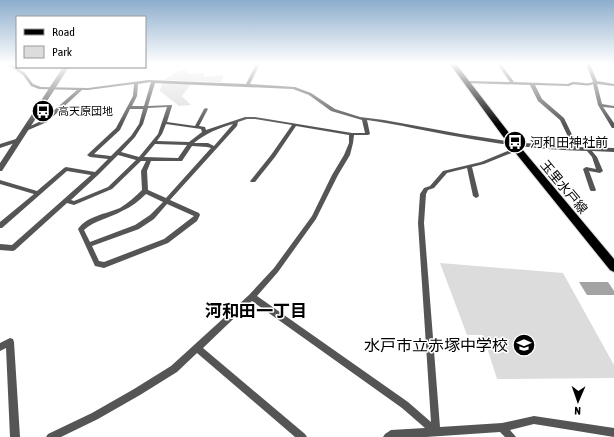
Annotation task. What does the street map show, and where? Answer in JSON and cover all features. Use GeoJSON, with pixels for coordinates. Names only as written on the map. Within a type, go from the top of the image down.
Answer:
{"type":"FeatureCollection","features":[{"type":"Feature","properties":{"kind":"main road","name":"玉里水戸線"},"geometry":{"type":"LineString","coordinates":[[468,84],[515,147],[614,267]]}},
{"type":"Feature","properties":{"kind":"street"},"geometry":{"type":"LineString","coordinates":[[32,84],[34,87],[52,89],[81,89],[117,84]]}},
{"type":"Feature","properties":{"kind":"street"},"geometry":{"type":"LineString","coordinates":[[0,169],[55,84]]}},
{"type":"Feature","properties":{"kind":"street"},"geometry":{"type":"LineString","coordinates":[[111,158],[90,155],[118,130],[135,96],[136,84]]}},
{"type":"Feature","properties":{"kind":"street"},"geometry":{"type":"LineString","coordinates":[[0,246],[13,248],[118,153],[138,130],[141,124],[152,84]]}},
{"type":"Feature","properties":{"kind":"street"},"geometry":{"type":"LineString","coordinates":[[253,84],[294,88],[315,96],[333,110],[364,119],[384,121],[515,147],[614,150]]}},
{"type":"Feature","properties":{"kind":"street"},"geometry":{"type":"LineString","coordinates":[[532,84],[540,100],[562,119],[576,150]]}},
{"type":"Feature","properties":{"kind":"street"},"geometry":{"type":"LineString","coordinates":[[547,84],[570,84]]}},
{"type":"Feature","properties":{"kind":"street"},"geometry":{"type":"LineString","coordinates":[[596,84],[600,105],[614,127]]}},
{"type":"Feature","properties":{"kind":"street"},"geometry":{"type":"LineString","coordinates":[[26,130],[45,121],[81,89]]}},
{"type":"Feature","properties":{"kind":"street"},"geometry":{"type":"LineString","coordinates":[[600,105],[614,107]]}},
{"type":"Feature","properties":{"kind":"street"},"geometry":{"type":"LineString","coordinates":[[66,200],[74,203],[110,188],[140,159],[154,142],[165,123],[170,106],[128,108]]}},
{"type":"Feature","properties":{"kind":"street"},"geometry":{"type":"LineString","coordinates":[[197,126],[206,109]]}},
{"type":"Feature","properties":{"kind":"street"},"geometry":{"type":"LineString","coordinates":[[118,153],[140,159],[180,160],[185,149],[204,132],[247,118],[295,124],[352,134],[368,134],[364,119]]}},
{"type":"Feature","properties":{"kind":"street"},"geometry":{"type":"LineString","coordinates":[[88,245],[137,227],[152,217],[216,148],[236,122]]}},
{"type":"Feature","properties":{"kind":"street"},"geometry":{"type":"LineString","coordinates":[[165,123],[197,126],[203,128],[204,132]]}},
{"type":"Feature","properties":{"kind":"street"},"geometry":{"type":"LineString","coordinates":[[253,181],[274,156],[295,124]]}},
{"type":"Feature","properties":{"kind":"street"},"geometry":{"type":"LineString","coordinates":[[51,437],[94,416],[174,369],[252,297],[276,270],[314,217],[347,155],[352,134]]}},
{"type":"Feature","properties":{"kind":"street"},"geometry":{"type":"LineString","coordinates":[[0,146],[19,140]]}},
{"type":"Feature","properties":{"kind":"street"},"geometry":{"type":"LineString","coordinates":[[154,142],[208,144],[216,148]]}},
{"type":"Feature","properties":{"kind":"street"},"geometry":{"type":"LineString","coordinates":[[436,432],[421,223],[422,194],[426,189],[432,187],[445,172],[469,166],[515,147]]}},
{"type":"Feature","properties":{"kind":"street"},"geometry":{"type":"LineString","coordinates":[[589,150],[600,171],[586,169],[593,190]]}},
{"type":"Feature","properties":{"kind":"street"},"geometry":{"type":"LineString","coordinates":[[145,191],[144,171],[149,159]]}},
{"type":"Feature","properties":{"kind":"street"},"geometry":{"type":"LineString","coordinates":[[469,166],[476,196]]}},
{"type":"Feature","properties":{"kind":"street"},"geometry":{"type":"LineString","coordinates":[[0,226],[66,169],[96,174]]}},
{"type":"Feature","properties":{"kind":"street"},"geometry":{"type":"LineString","coordinates":[[0,182],[39,193]]}},
{"type":"Feature","properties":{"kind":"street"},"geometry":{"type":"LineString","coordinates":[[145,191],[197,215],[195,219],[166,241],[104,265],[97,264],[81,229],[85,224],[121,209],[133,202],[145,191]]}},
{"type":"Feature","properties":{"kind":"street"},"geometry":{"type":"LineString","coordinates":[[252,297],[405,405],[436,432]]}},
{"type":"Feature","properties":{"kind":"street"},"geometry":{"type":"LineString","coordinates":[[0,347],[10,342],[15,437]]}},
{"type":"Feature","properties":{"kind":"street"},"geometry":{"type":"LineString","coordinates":[[197,348],[302,437]]}},
{"type":"Feature","properties":{"kind":"street"},"geometry":{"type":"LineString","coordinates":[[388,437],[391,435],[502,427],[534,420],[614,433]]}},
{"type":"Feature","properties":{"kind":"street"},"geometry":{"type":"LineString","coordinates":[[502,427],[511,437]]}},
{"type":"Feature","properties":{"kind":"green space"},"geometry":{"type":"Polygon","coordinates":[[[162,84],[191,84],[182,96],[191,105],[179,106],[160,91],[162,84]]]}},
{"type":"Feature","properties":{"kind":"green space"},"geometry":{"type":"Polygon","coordinates":[[[440,263],[563,273],[614,365],[614,378],[497,379],[483,335],[467,335],[440,263]]]}},
{"type":"Feature","properties":{"kind":"shaded area"},"geometry":{"type":"Polygon","coordinates":[[[579,282],[608,282],[614,291],[614,295],[587,295],[579,282]]]}},
{"type":"Feature","properties":{"kind":"place","name":"高天原団地"},"geometry":{"type":"Point","coordinates":[43,111]}},
{"type":"Feature","properties":{"kind":"place","name":"河和田神社前"},"geometry":{"type":"Point","coordinates":[515,142]}},
{"type":"Feature","properties":{"kind":"place","name":"水戸市立赤塚中学校"},"geometry":{"type":"Point","coordinates":[524,345]}},
{"type":"Feature","properties":{"kind":"district","name":"河和田一丁目"},"geometry":{"type":"Point","coordinates":[256,311]}}]}
